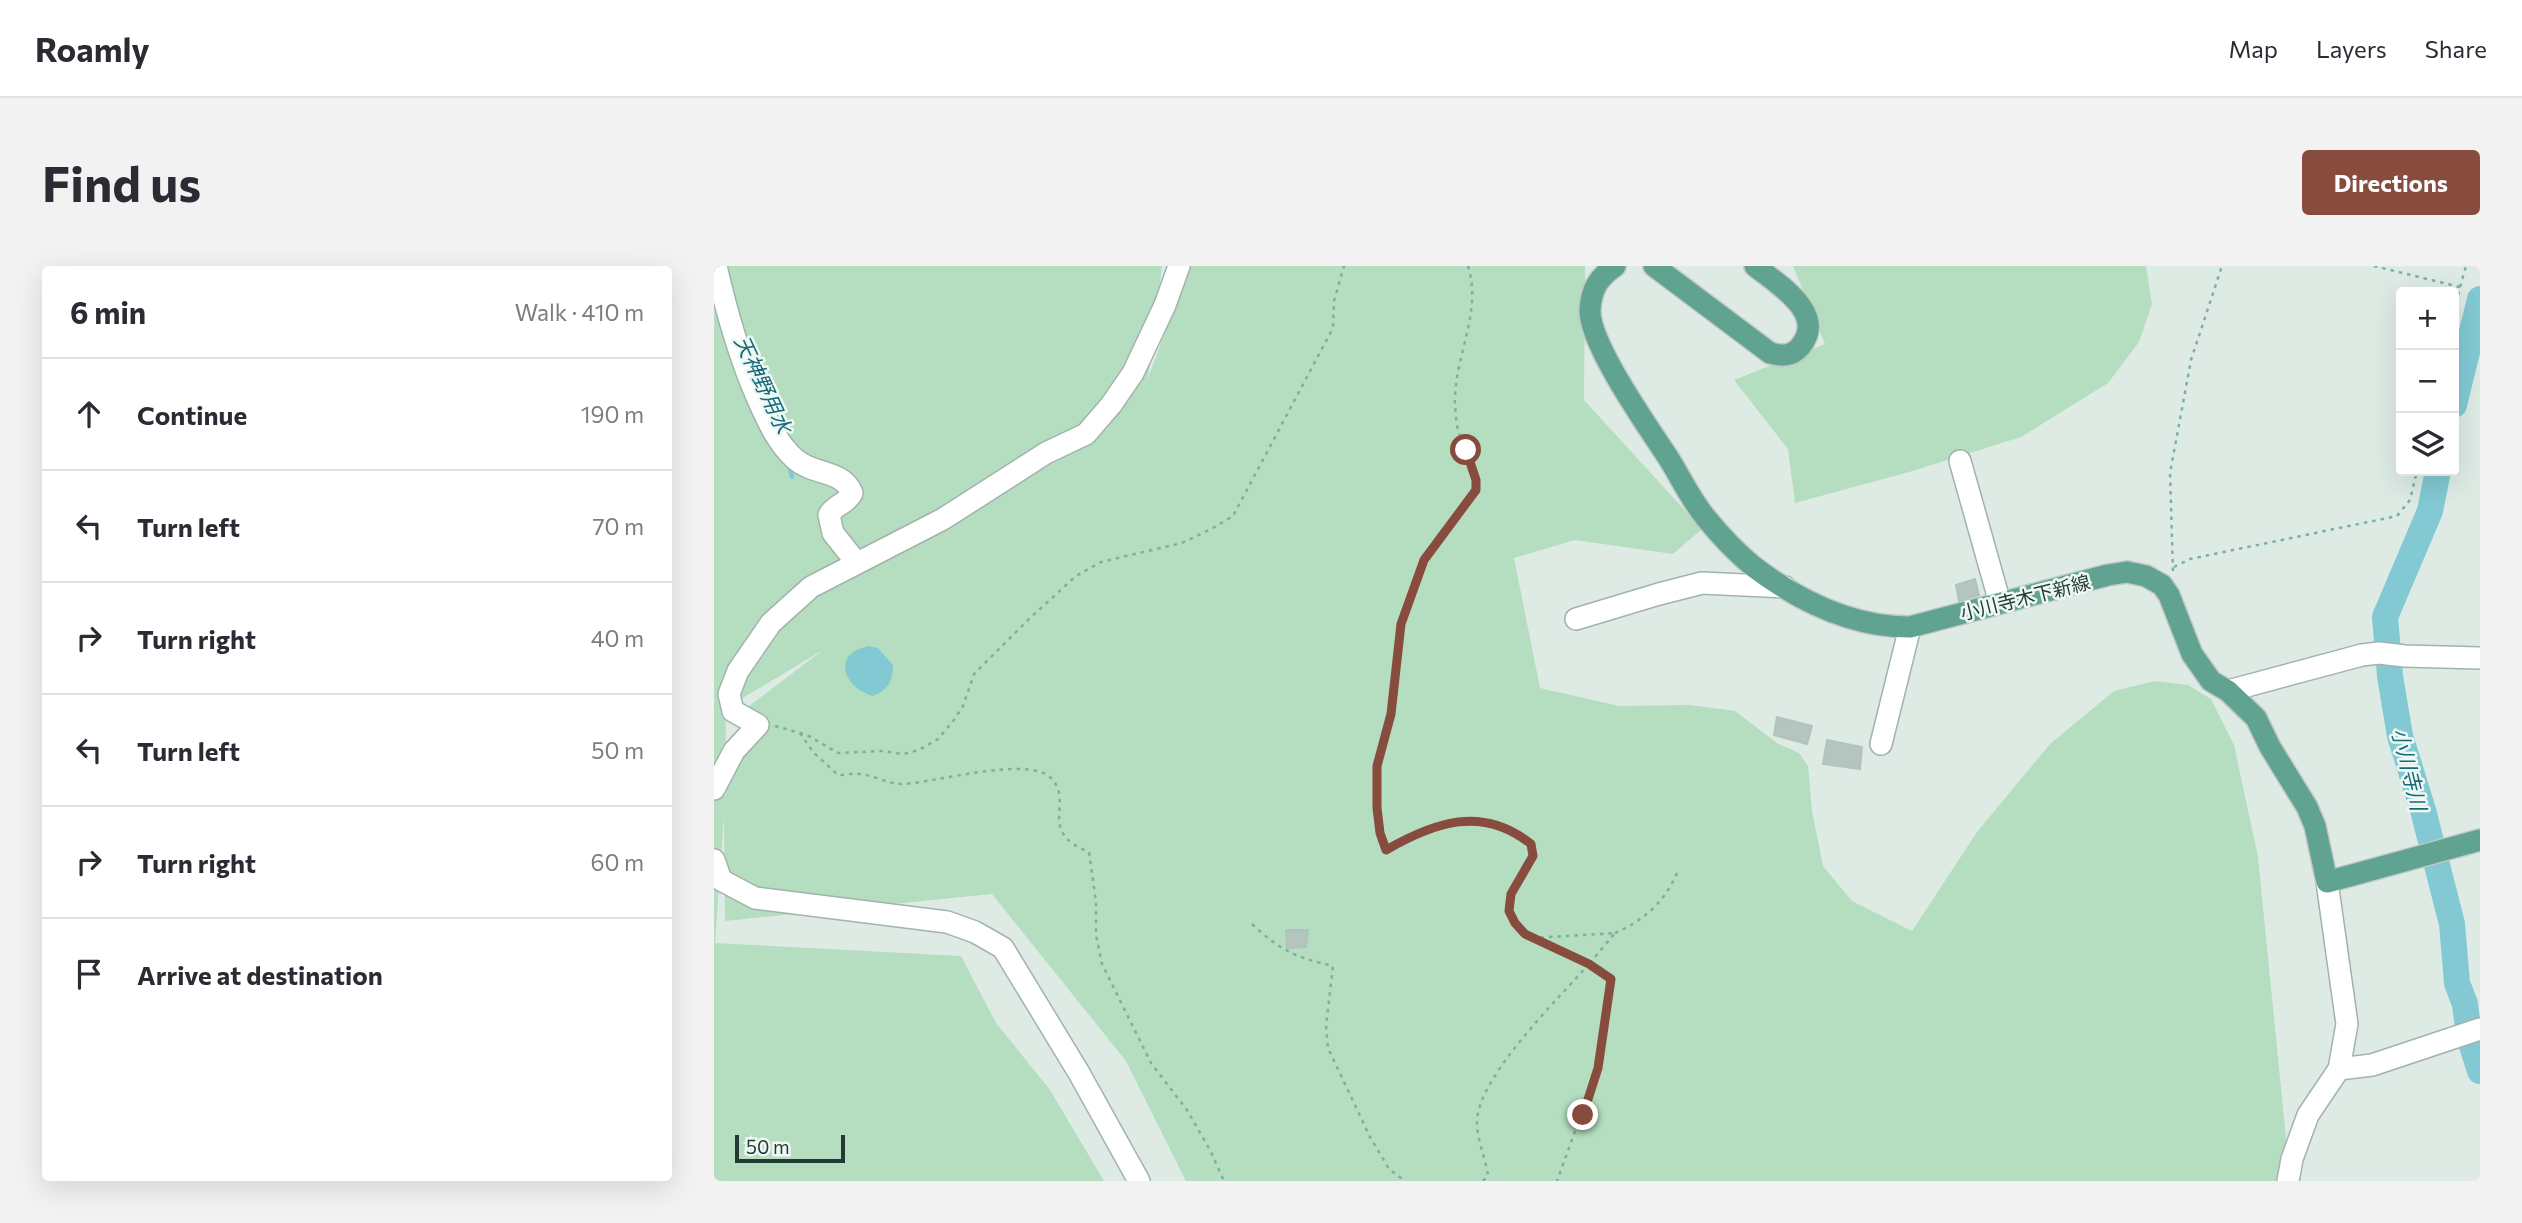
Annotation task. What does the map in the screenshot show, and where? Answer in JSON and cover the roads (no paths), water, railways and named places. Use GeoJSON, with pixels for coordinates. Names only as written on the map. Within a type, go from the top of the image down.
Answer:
{"type":"FeatureCollection","features":[{"type":"Feature","properties":{"kind":"main road","name":"小川寺木下新線"},"geometry":{"type":"LineString","coordinates":[[1615,266],[1600,277],[1594,289],[1590,312],[1597,336],[1613,371],[1705,517],[1753,566],[1821,607],[1852,620],[1889,627],[1910,627],[2108,575],[2127,572],[2146,576],[2162,585],[2169,595],[2192,654],[2211,681],[2228,691]]}},
{"type":"Feature","properties":{"kind":"main road"},"geometry":{"type":"LineString","coordinates":[[1654,266],[1770,354],[1783,356],[1796,352],[1805,340],[1807,314],[1799,302],[1755,266]]}},
{"type":"Feature","properties":{"kind":"main road"},"geometry":{"type":"LineString","coordinates":[[2228,691],[2256,718],[2270,747],[2308,807],[2315,826],[2327,882],[2480,841]]}},
{"type":"Feature","properties":{"kind":"street"},"geometry":{"type":"LineString","coordinates":[[716,266],[734,339],[747,376],[773,432],[793,458],[807,468],[848,483],[852,493],[848,500],[831,510],[829,516],[833,533],[856,562]]}},
{"type":"Feature","properties":{"kind":"street"},"geometry":{"type":"LineString","coordinates":[[714,789],[734,751],[758,725],[733,711],[729,694],[738,671],[771,623],[811,587],[943,519],[1046,453],[1086,434],[1111,405],[1133,373],[1165,306],[1179,266]]}},
{"type":"Feature","properties":{"kind":"street"},"geometry":{"type":"LineString","coordinates":[[1960,461],[2000,603]]}},
{"type":"Feature","properties":{"kind":"street"},"geometry":{"type":"LineString","coordinates":[[1576,619],[1702,583],[1785,587]]}},
{"type":"Feature","properties":{"kind":"street"},"geometry":{"type":"LineString","coordinates":[[1881,744],[1910,627]]}},
{"type":"Feature","properties":{"kind":"street"},"geometry":{"type":"LineString","coordinates":[[2228,691],[2362,655],[2379,653],[2480,658]]}},
{"type":"Feature","properties":{"kind":"street"},"geometry":{"type":"LineString","coordinates":[[714,860],[721,880],[755,898],[947,922],[975,932],[1003,948],[1079,1073],[1139,1181]]}},
{"type":"Feature","properties":{"kind":"street"},"geometry":{"type":"LineString","coordinates":[[2288,1181],[2292,1158],[2308,1115],[2339,1069],[2347,1024],[2327,882]]}},
{"type":"Feature","properties":{"kind":"street"},"geometry":{"type":"LineString","coordinates":[[2339,1069],[2372,1065],[2480,1029]]}},
{"type":"Feature","properties":{"kind":"water"},"geometry":{"type":"Polygon","coordinates":[[[869,646],[878,648],[893,665],[889,684],[873,696],[854,686],[846,671],[849,656],[869,646]]]}},
{"type":"Feature","properties":{"kind":"waterway","name":"小川寺川"},"geometry":{"type":"LineString","coordinates":[[2459,385],[2480,299]]}},
{"type":"Feature","properties":{"kind":"waterway","name":"天神野用水"},"geometry":{"type":"LineString","coordinates":[[789,464],[792,477]]}},
{"type":"Feature","properties":{"kind":"waterway","name":"小川寺川"},"geometry":{"type":"LineString","coordinates":[[2437,476],[2430,511],[2385,617],[2390,676],[2400,736],[2423,810],[2452,924],[2457,983],[2465,1004],[2469,1036],[2480,1071]]}}]}
